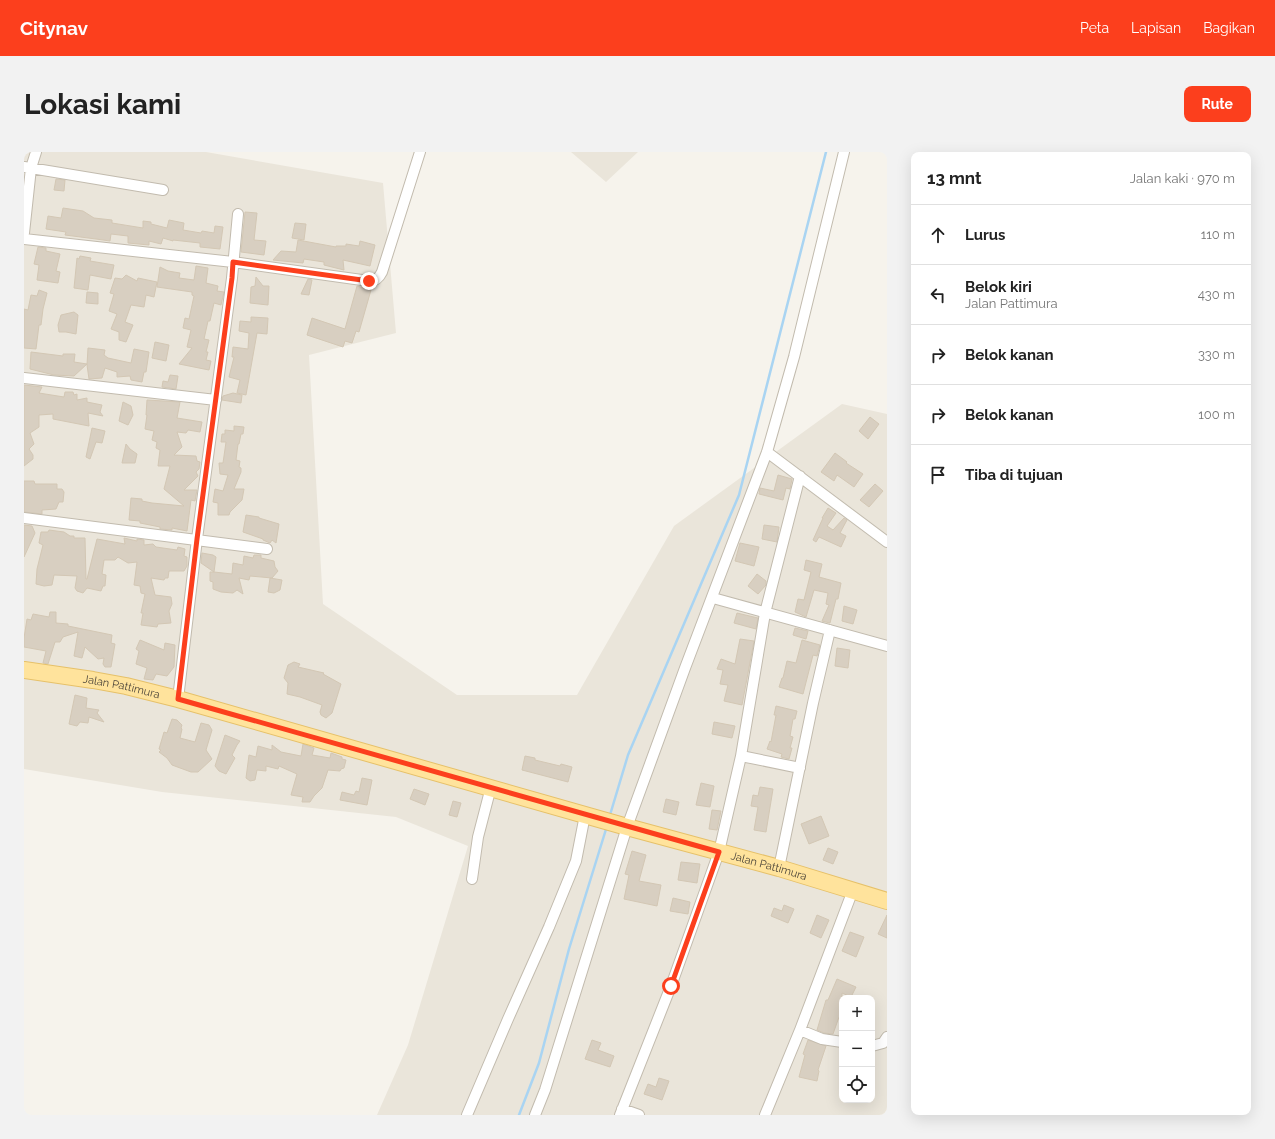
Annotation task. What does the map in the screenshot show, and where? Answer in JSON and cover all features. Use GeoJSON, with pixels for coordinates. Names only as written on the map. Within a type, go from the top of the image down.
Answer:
{"type":"FeatureCollection","features":[{"type":"Feature","properties":{"kind":"main road","name":"Jalan Pattimura"},"geometry":{"type":"LineString","coordinates":[[24,670],[126,686],[178,699],[585,815],[779,868],[887,901]]}},
{"type":"Feature","properties":{"kind":"street"},"geometry":{"type":"LineString","coordinates":[[24,233],[28,168],[36,152]]}},
{"type":"Feature","properties":{"kind":"street"},"geometry":{"type":"LineString","coordinates":[[24,239],[233,262],[369,281],[375,280],[378,279],[382,272],[420,152]]}},
{"type":"Feature","properties":{"kind":"street"},"geometry":{"type":"LineString","coordinates":[[535,1115],[545,1090],[627,826],[767,452],[794,357],[844,152]]}},
{"type":"Feature","properties":{"kind":"street"},"geometry":{"type":"LineString","coordinates":[[28,168],[163,190]]}},
{"type":"Feature","properties":{"kind":"street"},"geometry":{"type":"LineString","coordinates":[[178,699],[197,539],[232,278],[238,214]]}},
{"type":"Feature","properties":{"kind":"street"},"geometry":{"type":"LineString","coordinates":[[24,378],[216,400]]}},
{"type":"Feature","properties":{"kind":"street"},"geometry":{"type":"LineString","coordinates":[[767,452],[887,542]]}},
{"type":"Feature","properties":{"kind":"street"},"geometry":{"type":"LineString","coordinates":[[640,1115],[621,1112],[671,986],[719,852],[741,756],[765,613],[800,476]]}},
{"type":"Feature","properties":{"kind":"street"},"geometry":{"type":"LineString","coordinates":[[24,518],[268,549]]}},
{"type":"Feature","properties":{"kind":"street"},"geometry":{"type":"LineString","coordinates":[[712,598],[887,646]]}},
{"type":"Feature","properties":{"kind":"street"},"geometry":{"type":"LineString","coordinates":[[779,868],[813,703],[830,630]]}},
{"type":"Feature","properties":{"kind":"street"},"geometry":{"type":"LineString","coordinates":[[741,756],[800,768]]}},
{"type":"Feature","properties":{"kind":"street"},"geometry":{"type":"LineString","coordinates":[[472,878],[478,837],[491,787]]}},
{"type":"Feature","properties":{"kind":"street"},"geometry":{"type":"LineString","coordinates":[[467,1115],[549,927],[576,861],[585,815]]}},
{"type":"Feature","properties":{"kind":"street"},"geometry":{"type":"LineString","coordinates":[[765,1115],[800,1030],[853,890]]}},
{"type":"Feature","properties":{"kind":"street"},"geometry":{"type":"LineString","coordinates":[[800,1030],[822,1039],[839,1042]]}},
{"type":"Feature","properties":{"kind":"street"},"geometry":{"type":"LineString","coordinates":[[875,1045],[883,1043],[887,1037]]}},
{"type":"Feature","properties":{"kind":"shaded area"},"geometry":{"type":"Polygon","coordinates":[[[24,152],[206,152],[383,183],[396,333],[309,355],[323,604],[457,695],[577,695],[674,526],[842,404],[887,414],[887,1115],[377,1115],[408,1045],[468,846],[396,817],[162,792],[24,769],[24,152]]]}},
{"type":"Feature","properties":{"kind":"shaded area"},"geometry":{"type":"Polygon","coordinates":[[[571,152],[638,152],[606,182],[571,152]]]}},
{"type":"Feature","properties":{"kind":"building"},"geometry":{"type":"Polygon","coordinates":[[[56,179],[65,180],[64,191],[54,190],[56,179]]]}},
{"type":"Feature","properties":{"kind":"building"},"geometry":{"type":"Polygon","coordinates":[[[63,208],[83,211],[94,218],[112,220],[112,223],[143,228],[143,221],[151,222],[151,224],[167,228],[169,220],[184,223],[183,230],[201,233],[202,231],[214,233],[215,226],[223,227],[220,249],[200,247],[200,243],[173,241],[163,238],[161,244],[149,241],[149,245],[128,243],[128,236],[111,234],[110,241],[65,235],[66,232],[46,229],[48,216],[61,218],[63,208]]]}},
{"type":"Feature","properties":{"kind":"building"},"geometry":{"type":"Polygon","coordinates":[[[245,212],[257,213],[254,240],[266,241],[264,255],[241,252],[245,212]]]}},
{"type":"Feature","properties":{"kind":"building"},"geometry":{"type":"Polygon","coordinates":[[[295,223],[306,224],[304,240],[292,238],[295,223]]]}},
{"type":"Feature","properties":{"kind":"building"},"geometry":{"type":"Polygon","coordinates":[[[298,240],[336,247],[346,246],[346,244],[359,246],[360,241],[375,245],[370,266],[343,260],[344,270],[324,265],[324,262],[304,259],[303,263],[273,260],[281,251],[296,252],[298,240]]]}},
{"type":"Feature","properties":{"kind":"building"},"geometry":{"type":"Polygon","coordinates":[[[38,247],[46,248],[46,251],[60,254],[56,271],[60,272],[58,283],[37,280],[39,265],[34,264],[38,247]]]}},
{"type":"Feature","properties":{"kind":"building"},"geometry":{"type":"Polygon","coordinates":[[[80,256],[91,258],[90,261],[114,265],[111,279],[90,275],[88,290],[74,288],[77,258],[79,259],[80,256]]]}},
{"type":"Feature","properties":{"kind":"building"},"geometry":{"type":"Polygon","coordinates":[[[196,266],[208,268],[206,283],[218,286],[217,291],[224,292],[221,305],[214,303],[204,339],[209,340],[206,360],[211,361],[209,370],[179,364],[192,348],[187,347],[191,330],[183,328],[185,318],[189,319],[194,296],[192,295],[192,292],[157,287],[160,267],[168,271],[180,273],[179,278],[194,280],[196,266]]]}},
{"type":"Feature","properties":{"kind":"building"},"geometry":{"type":"Polygon","coordinates":[[[126,275],[137,281],[138,278],[157,282],[154,297],[146,295],[144,307],[131,305],[125,322],[133,325],[126,342],[119,340],[119,332],[111,329],[117,314],[109,311],[114,294],[110,293],[115,278],[122,279],[126,275]]]}},
{"type":"Feature","properties":{"kind":"building"},"geometry":{"type":"Polygon","coordinates":[[[256,277],[263,286],[269,286],[268,305],[250,303],[251,287],[255,286],[256,277]]]}},
{"type":"Feature","properties":{"kind":"building"},"geometry":{"type":"Polygon","coordinates":[[[308,279],[312,280],[309,295],[301,294],[308,279]]]}},
{"type":"Feature","properties":{"kind":"building"},"geometry":{"type":"Polygon","coordinates":[[[357,286],[371,290],[359,332],[356,331],[352,343],[345,341],[343,347],[307,335],[312,318],[345,329],[357,286]]]}},
{"type":"Feature","properties":{"kind":"building"},"geometry":{"type":"Polygon","coordinates":[[[39,290],[47,293],[41,325],[39,325],[36,349],[24,348],[24,309],[28,310],[31,295],[37,296],[39,290]]]}},
{"type":"Feature","properties":{"kind":"building"},"geometry":{"type":"Polygon","coordinates":[[[87,292],[98,293],[98,304],[86,303],[87,292]]]}},
{"type":"Feature","properties":{"kind":"building"},"geometry":{"type":"Polygon","coordinates":[[[74,312],[78,315],[76,334],[59,332],[58,325],[61,315],[74,312]]]}},
{"type":"Feature","properties":{"kind":"building"},"geometry":{"type":"Polygon","coordinates":[[[251,317],[268,318],[267,334],[257,333],[246,395],[237,393],[240,380],[229,377],[234,357],[232,357],[233,347],[248,349],[249,333],[239,331],[240,321],[251,322],[251,317]]]}},
{"type":"Feature","properties":{"kind":"building"},"geometry":{"type":"Polygon","coordinates":[[[155,342],[169,345],[166,361],[152,358],[155,342]]]}},
{"type":"Feature","properties":{"kind":"building"},"geometry":{"type":"Polygon","coordinates":[[[88,348],[105,350],[104,355],[108,358],[131,363],[134,349],[149,352],[146,372],[144,372],[142,382],[131,380],[130,376],[117,377],[117,372],[105,368],[102,378],[89,379],[87,365],[88,348]]]}},
{"type":"Feature","properties":{"kind":"building"},"geometry":{"type":"Polygon","coordinates":[[[31,352],[63,356],[63,354],[75,354],[74,362],[87,364],[74,376],[54,375],[30,369],[31,352]]]}},
{"type":"Feature","properties":{"kind":"building"},"geometry":{"type":"Polygon","coordinates":[[[170,375],[178,376],[176,389],[162,387],[163,381],[168,382],[170,375]]]}},
{"type":"Feature","properties":{"kind":"building"},"geometry":{"type":"Polygon","coordinates":[[[24,385],[42,387],[39,393],[64,397],[65,392],[73,392],[74,395],[77,394],[77,400],[87,398],[87,402],[102,405],[100,412],[103,416],[88,413],[89,426],[53,419],[53,414],[39,415],[39,427],[30,433],[34,444],[29,449],[33,455],[33,459],[24,466],[24,385]]]}},
{"type":"Feature","properties":{"kind":"building"},"geometry":{"type":"Polygon","coordinates":[[[233,393],[242,395],[241,403],[222,400],[223,396],[233,393]]]}},
{"type":"Feature","properties":{"kind":"building"},"geometry":{"type":"Polygon","coordinates":[[[147,400],[180,402],[177,418],[202,422],[200,432],[188,430],[186,433],[177,432],[182,447],[174,455],[196,456],[197,461],[200,462],[199,469],[196,472],[198,476],[184,490],[197,490],[195,501],[191,500],[187,531],[172,528],[172,530],[160,529],[160,527],[140,523],[140,521],[129,520],[131,498],[142,499],[142,501],[152,503],[184,506],[164,489],[170,466],[158,466],[160,450],[156,448],[157,442],[152,440],[154,431],[145,429],[147,400]]]}},
{"type":"Feature","properties":{"kind":"building"},"geometry":{"type":"Polygon","coordinates":[[[123,402],[131,406],[133,415],[128,425],[119,421],[123,402]]]}},
{"type":"Feature","properties":{"kind":"building"},"geometry":{"type":"Polygon","coordinates":[[[870,417],[879,424],[868,439],[859,431],[870,417]]]}},
{"type":"Feature","properties":{"kind":"building"},"geometry":{"type":"Polygon","coordinates":[[[234,426],[244,427],[243,434],[241,434],[238,444],[236,460],[240,461],[239,467],[241,468],[241,472],[234,489],[244,489],[242,500],[230,512],[229,515],[218,515],[218,503],[213,502],[215,489],[223,491],[228,475],[220,474],[219,463],[223,463],[226,442],[221,442],[222,434],[225,434],[225,430],[234,431],[234,426]]]}},
{"type":"Feature","properties":{"kind":"building"},"geometry":{"type":"Polygon","coordinates":[[[92,428],[105,431],[102,443],[96,442],[90,459],[86,457],[92,428]]]}},
{"type":"Feature","properties":{"kind":"building"},"geometry":{"type":"Polygon","coordinates":[[[126,444],[137,454],[135,463],[122,463],[126,444]]]}},
{"type":"Feature","properties":{"kind":"building"},"geometry":{"type":"Polygon","coordinates":[[[835,453],[847,462],[846,463],[863,474],[854,487],[837,475],[834,481],[821,472],[835,453]]]}},
{"type":"Feature","properties":{"kind":"building"},"geometry":{"type":"Polygon","coordinates":[[[778,475],[792,479],[790,489],[786,488],[783,500],[759,494],[760,488],[774,491],[778,475]]]}},
{"type":"Feature","properties":{"kind":"building"},"geometry":{"type":"Polygon","coordinates":[[[24,481],[34,481],[35,484],[57,484],[57,489],[62,489],[64,492],[63,502],[59,502],[56,509],[42,510],[42,514],[24,512],[24,481]]]}},
{"type":"Feature","properties":{"kind":"building"},"geometry":{"type":"Polygon","coordinates":[[[875,484],[883,491],[869,507],[860,500],[875,484]]]}},
{"type":"Feature","properties":{"kind":"building"},"geometry":{"type":"Polygon","coordinates":[[[828,508],[836,513],[827,526],[833,530],[844,518],[847,520],[840,533],[846,536],[841,547],[819,537],[816,542],[813,540],[828,508]]]}},
{"type":"Feature","properties":{"kind":"building"},"geometry":{"type":"Polygon","coordinates":[[[246,515],[259,517],[279,524],[276,543],[272,540],[270,543],[243,532],[246,515]]]}},
{"type":"Feature","properties":{"kind":"building"},"geometry":{"type":"Polygon","coordinates":[[[24,525],[32,526],[35,533],[24,557],[24,525]]]}},
{"type":"Feature","properties":{"kind":"building"},"geometry":{"type":"Polygon","coordinates":[[[764,525],[779,527],[777,542],[762,539],[764,525]]]}},
{"type":"Feature","properties":{"kind":"building"},"geometry":{"type":"Polygon","coordinates":[[[49,530],[64,532],[70,536],[74,536],[74,538],[85,538],[86,579],[97,539],[125,544],[124,538],[137,541],[137,539],[144,540],[144,545],[153,544],[156,547],[177,550],[178,547],[185,549],[184,556],[187,557],[187,566],[184,571],[169,571],[168,578],[165,578],[164,580],[151,578],[155,595],[171,597],[172,604],[169,611],[171,623],[158,624],[157,627],[141,625],[143,613],[141,613],[145,594],[141,593],[140,586],[134,585],[137,562],[128,563],[118,557],[115,560],[104,560],[102,574],[106,575],[105,586],[103,586],[101,591],[87,588],[83,593],[77,591],[75,588],[77,576],[54,575],[52,585],[44,586],[36,584],[37,569],[43,545],[39,543],[41,532],[48,532],[49,530]]]}},
{"type":"Feature","properties":{"kind":"building"},"geometry":{"type":"Polygon","coordinates":[[[740,543],[759,547],[754,566],[735,561],[740,543]]]}},
{"type":"Feature","properties":{"kind":"building"},"geometry":{"type":"Polygon","coordinates":[[[202,553],[216,557],[214,572],[201,563],[202,553]]]}},
{"type":"Feature","properties":{"kind":"building"},"geometry":{"type":"Polygon","coordinates":[[[254,555],[261,555],[261,558],[274,561],[275,567],[278,571],[272,578],[250,576],[249,580],[239,578],[243,594],[237,590],[233,593],[221,592],[213,589],[213,582],[210,581],[210,572],[232,574],[233,563],[243,565],[244,556],[253,558],[254,555]]]}},
{"type":"Feature","properties":{"kind":"building"},"geometry":{"type":"Polygon","coordinates":[[[806,560],[822,564],[819,577],[841,583],[838,599],[836,599],[830,623],[822,621],[829,605],[826,604],[828,593],[814,590],[806,617],[795,612],[798,599],[804,600],[811,572],[804,570],[806,560]]]}},
{"type":"Feature","properties":{"kind":"building"},"geometry":{"type":"Polygon","coordinates":[[[757,574],[766,581],[766,585],[758,594],[748,586],[757,574]]]}},
{"type":"Feature","properties":{"kind":"building"},"geometry":{"type":"Polygon","coordinates":[[[270,578],[282,580],[280,590],[274,593],[268,592],[270,578]]]}},
{"type":"Feature","properties":{"kind":"building"},"geometry":{"type":"Polygon","coordinates":[[[844,606],[857,610],[853,624],[842,621],[844,606]]]}},
{"type":"Feature","properties":{"kind":"building"},"geometry":{"type":"Polygon","coordinates":[[[50,612],[56,612],[56,623],[68,624],[68,626],[112,635],[111,643],[115,644],[111,667],[105,667],[103,664],[104,658],[98,659],[85,647],[82,658],[74,656],[78,632],[63,637],[60,642],[55,642],[48,664],[43,663],[46,651],[24,647],[27,619],[31,620],[33,614],[49,617],[50,612]]]}},
{"type":"Feature","properties":{"kind":"building"},"geometry":{"type":"Polygon","coordinates":[[[737,613],[758,618],[756,629],[734,623],[737,613]]]}},
{"type":"Feature","properties":{"kind":"building"},"geometry":{"type":"Polygon","coordinates":[[[795,628],[808,631],[806,639],[793,635],[795,628]]]}},
{"type":"Feature","properties":{"kind":"building"},"geometry":{"type":"Polygon","coordinates":[[[740,639],[754,641],[742,705],[724,701],[728,685],[720,684],[723,670],[717,669],[721,659],[735,664],[740,639]]]}},
{"type":"Feature","properties":{"kind":"building"},"geometry":{"type":"Polygon","coordinates":[[[140,640],[164,650],[165,643],[175,645],[174,667],[167,676],[156,674],[153,680],[144,679],[147,668],[136,664],[139,651],[136,649],[140,640]]]}},
{"type":"Feature","properties":{"kind":"building"},"geometry":{"type":"Polygon","coordinates":[[[802,640],[820,645],[817,656],[813,655],[803,694],[779,687],[787,661],[796,663],[802,640]]]}},
{"type":"Feature","properties":{"kind":"building"},"geometry":{"type":"Polygon","coordinates":[[[837,648],[850,650],[848,668],[835,666],[837,648]]]}},
{"type":"Feature","properties":{"kind":"building"},"geometry":{"type":"Polygon","coordinates":[[[294,662],[300,664],[298,667],[324,673],[323,674],[341,684],[332,713],[326,718],[321,715],[320,712],[322,705],[287,694],[288,683],[284,678],[288,665],[294,662]]]}},
{"type":"Feature","properties":{"kind":"building"},"geometry":{"type":"Polygon","coordinates":[[[75,695],[87,698],[86,708],[99,710],[97,713],[104,722],[89,717],[88,723],[80,722],[77,726],[69,724],[75,695]]]}},
{"type":"Feature","properties":{"kind":"building"},"geometry":{"type":"Polygon","coordinates":[[[776,706],[797,711],[795,719],[793,719],[790,736],[793,737],[789,759],[781,757],[782,754],[767,749],[770,741],[771,742],[776,715],[774,715],[776,706]]]}},
{"type":"Feature","properties":{"kind":"building"},"geometry":{"type":"Polygon","coordinates":[[[172,719],[177,720],[182,725],[180,738],[195,742],[201,723],[209,725],[212,730],[206,750],[212,759],[198,772],[191,772],[172,765],[167,758],[159,752],[161,750],[159,749],[164,732],[167,733],[172,719]]]}},
{"type":"Feature","properties":{"kind":"building"},"geometry":{"type":"Polygon","coordinates":[[[714,722],[735,726],[732,738],[712,734],[714,722]]]}},
{"type":"Feature","properties":{"kind":"building"},"geometry":{"type":"Polygon","coordinates":[[[225,735],[240,741],[232,755],[235,758],[226,774],[219,771],[215,766],[225,735]]]}},
{"type":"Feature","properties":{"kind":"building"},"geometry":{"type":"Polygon","coordinates":[[[303,744],[314,748],[312,755],[330,758],[331,753],[346,760],[344,768],[340,771],[328,770],[322,788],[310,802],[302,802],[303,797],[291,795],[297,774],[279,766],[278,769],[266,766],[266,771],[257,770],[255,780],[250,781],[246,778],[249,755],[256,757],[258,746],[272,750],[272,745],[281,752],[301,756],[303,744]]]}},
{"type":"Feature","properties":{"kind":"building"},"geometry":{"type":"Polygon","coordinates":[[[525,756],[560,766],[561,764],[572,767],[568,782],[522,770],[525,756]]]}},
{"type":"Feature","properties":{"kind":"building"},"geometry":{"type":"Polygon","coordinates":[[[362,778],[372,780],[367,805],[340,800],[342,792],[354,795],[356,791],[359,792],[362,778]]]}},
{"type":"Feature","properties":{"kind":"building"},"geometry":{"type":"Polygon","coordinates":[[[701,783],[714,786],[710,807],[696,805],[701,783]]]}},
{"type":"Feature","properties":{"kind":"building"},"geometry":{"type":"Polygon","coordinates":[[[760,787],[773,789],[766,832],[754,830],[758,807],[751,806],[753,795],[758,796],[760,787]]]}},
{"type":"Feature","properties":{"kind":"building"},"geometry":{"type":"Polygon","coordinates":[[[414,789],[429,794],[425,805],[410,799],[414,789]]]}},
{"type":"Feature","properties":{"kind":"building"},"geometry":{"type":"Polygon","coordinates":[[[666,799],[679,802],[676,815],[663,812],[666,799]]]}},
{"type":"Feature","properties":{"kind":"building"},"geometry":{"type":"Polygon","coordinates":[[[453,801],[461,803],[457,817],[449,815],[453,801]]]}},
{"type":"Feature","properties":{"kind":"building"},"geometry":{"type":"Polygon","coordinates":[[[712,810],[721,811],[717,830],[709,829],[712,810]]]}},
{"type":"Feature","properties":{"kind":"building"},"geometry":{"type":"Polygon","coordinates":[[[821,816],[829,836],[809,844],[801,824],[821,816]]]}},
{"type":"Feature","properties":{"kind":"building"},"geometry":{"type":"Polygon","coordinates":[[[828,848],[838,852],[833,864],[823,860],[828,848]]]}},
{"type":"Feature","properties":{"kind":"building"},"geometry":{"type":"Polygon","coordinates":[[[632,851],[646,855],[639,881],[661,885],[657,906],[624,899],[629,875],[625,874],[632,851]]]}},
{"type":"Feature","properties":{"kind":"building"},"geometry":{"type":"Polygon","coordinates":[[[681,862],[700,864],[697,883],[678,880],[681,862]]]}},
{"type":"Feature","properties":{"kind":"building"},"geometry":{"type":"Polygon","coordinates":[[[673,898],[690,902],[688,914],[670,911],[673,898]]]}},
{"type":"Feature","properties":{"kind":"building"},"geometry":{"type":"Polygon","coordinates":[[[784,905],[794,909],[788,923],[771,916],[774,908],[782,911],[784,905]]]}},
{"type":"Feature","properties":{"kind":"building"},"geometry":{"type":"Polygon","coordinates":[[[817,915],[829,920],[821,938],[810,933],[817,915]]]}},
{"type":"Feature","properties":{"kind":"building"},"geometry":{"type":"Polygon","coordinates":[[[887,915],[887,938],[878,934],[887,915]]]}},
{"type":"Feature","properties":{"kind":"building"},"geometry":{"type":"Polygon","coordinates":[[[850,932],[864,937],[856,957],[842,951],[850,932]]]}},
{"type":"Feature","properties":{"kind":"building"},"geometry":{"type":"Polygon","coordinates":[[[837,979],[856,987],[852,995],[842,993],[842,995],[839,995],[839,1017],[833,1034],[824,1033],[817,1030],[826,1000],[828,1000],[837,979]]]}},
{"type":"Feature","properties":{"kind":"building"},"geometry":{"type":"Polygon","coordinates":[[[592,1040],[601,1043],[598,1050],[614,1056],[610,1067],[585,1059],[592,1040]]]}},
{"type":"Feature","properties":{"kind":"building"},"geometry":{"type":"Polygon","coordinates":[[[808,1040],[826,1046],[818,1070],[817,1081],[799,1077],[805,1055],[803,1054],[808,1040]]]}},
{"type":"Feature","properties":{"kind":"building"},"geometry":{"type":"Polygon","coordinates":[[[659,1078],[669,1081],[662,1100],[644,1094],[648,1084],[656,1087],[659,1078]]]}},
{"type":"Feature","properties":{"kind":"waterway"},"geometry":{"type":"LineString","coordinates":[[610,815],[628,755],[739,495],[826,152]]}},
{"type":"Feature","properties":{"kind":"waterway"},"geometry":{"type":"LineString","coordinates":[[519,1115],[539,1063],[569,949],[607,826]]}},
{"type":"Feature","properties":{"kind":"route"},"geometry":{"type":"LineString","coordinates":[[369,281],[233,262],[178,699],[719,852],[671,986]]}}]}
